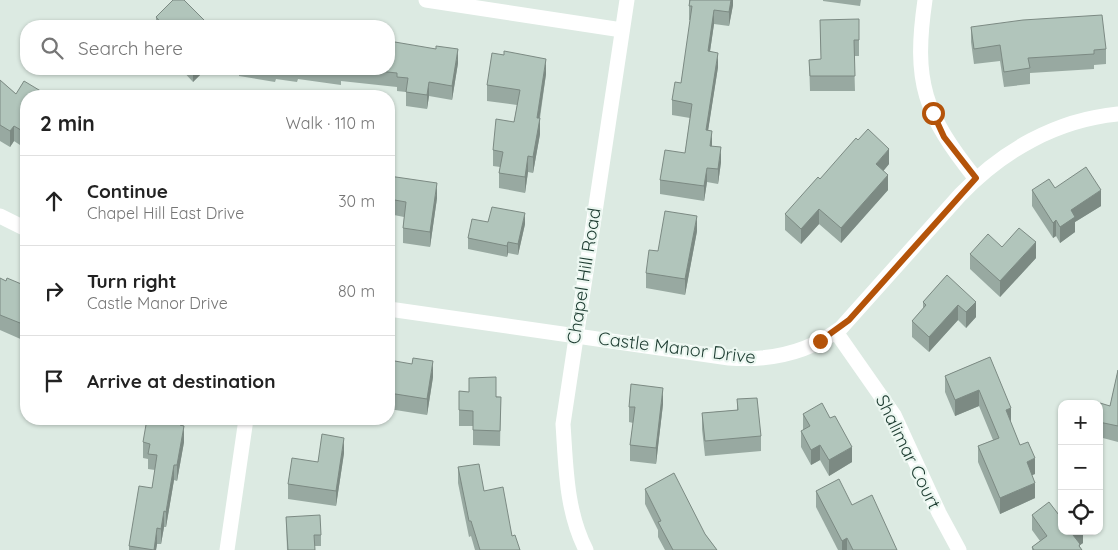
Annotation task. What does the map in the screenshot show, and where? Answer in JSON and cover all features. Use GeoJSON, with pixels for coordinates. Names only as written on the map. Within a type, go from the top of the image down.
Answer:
{"type":"FeatureCollection","features":[{"type":"Feature","properties":{"kind":"street"},"geometry":{"type":"LineString","coordinates":[[426,0],[622,30]]}},
{"type":"Feature","properties":{"kind":"street","name":"Chapel Hill Road"},"geometry":{"type":"LineString","coordinates":[[586,550],[570,503],[563,441],[565,397],[626,0]]}},
{"type":"Feature","properties":{"kind":"street"},"geometry":{"type":"LineString","coordinates":[[925,0],[919,46],[919,63],[924,88],[935,122],[944,137],[976,178]]}},
{"type":"Feature","properties":{"kind":"street","name":"Castle Manor Drive"},"geometry":{"type":"LineString","coordinates":[[395,310],[747,359],[766,358],[793,352],[836,332],[853,316],[976,178],[1011,152],[1051,131],[1076,122],[1118,114]]}},
{"type":"Feature","properties":{"kind":"street"},"geometry":{"type":"LineString","coordinates":[[0,216],[20,226]]}},
{"type":"Feature","properties":{"kind":"street","name":"Shalimar Court"},"geometry":{"type":"LineString","coordinates":[[836,332],[894,415],[939,513],[960,550]]}},
{"type":"Feature","properties":{"kind":"street"},"geometry":{"type":"LineString","coordinates":[[227,550],[245,425]]}},
{"type":"Feature","properties":{"kind":"building"},"geometry":{"type":"Polygon","coordinates":[[[173,0],[184,0],[204,20],[159,20],[156,17],[173,0]]]}},
{"type":"Feature","properties":{"kind":"building"},"geometry":{"type":"Polygon","coordinates":[[[690,0],[731,0],[729,12],[714,10],[708,51],[718,53],[706,130],[712,131],[710,146],[721,147],[718,169],[707,168],[704,186],[660,180],[665,150],[685,153],[692,104],[672,100],[675,82],[681,83],[692,6],[689,6],[690,0]]]}},
{"type":"Feature","properties":{"kind":"building"},"geometry":{"type":"Polygon","coordinates":[[[1102,15],[1106,49],[1094,50],[1094,54],[1028,58],[1030,68],[1004,72],[1000,45],[974,49],[971,27],[1023,20],[1102,15]]]}},
{"type":"Feature","properties":{"kind":"building"},"geometry":{"type":"Polygon","coordinates":[[[859,19],[859,40],[854,40],[855,76],[810,76],[809,60],[821,59],[820,20],[859,19]]]}},
{"type":"Feature","properties":{"kind":"building"},"geometry":{"type":"Polygon","coordinates":[[[395,42],[436,49],[436,46],[458,49],[452,86],[429,82],[427,95],[406,92],[408,78],[397,77],[397,73],[395,73],[395,42]]]}},
{"type":"Feature","properties":{"kind":"building"},"geometry":{"type":"Polygon","coordinates":[[[504,51],[546,59],[537,118],[540,118],[533,157],[528,156],[525,177],[499,173],[503,152],[493,150],[496,119],[514,122],[520,90],[487,85],[492,53],[504,55],[504,51]]]}},
{"type":"Feature","properties":{"kind":"building"},"geometry":{"type":"Polygon","coordinates":[[[0,80],[16,94],[24,81],[39,90],[20,90],[20,130],[14,126],[10,131],[0,125],[0,80]]]}},
{"type":"Feature","properties":{"kind":"building"},"geometry":{"type":"Polygon","coordinates":[[[868,129],[889,149],[876,164],[888,175],[841,228],[819,209],[801,229],[785,214],[818,177],[820,179],[856,138],[858,140],[868,129]]]}},
{"type":"Feature","properties":{"kind":"building"},"geometry":{"type":"Polygon","coordinates":[[[1086,167],[1101,190],[1071,210],[1075,217],[1060,227],[1056,220],[1053,223],[1032,190],[1049,179],[1055,188],[1086,167]]]}},
{"type":"Feature","properties":{"kind":"building"},"geometry":{"type":"Polygon","coordinates":[[[395,177],[437,183],[430,232],[403,228],[406,202],[395,200],[395,177]]]}},
{"type":"Feature","properties":{"kind":"building"},"geometry":{"type":"Polygon","coordinates":[[[492,207],[525,213],[518,244],[508,242],[507,246],[468,238],[472,219],[488,222],[492,207]]]}},
{"type":"Feature","properties":{"kind":"building"},"geometry":{"type":"Polygon","coordinates":[[[665,211],[697,216],[685,279],[646,273],[649,250],[658,251],[665,211]]]}},
{"type":"Feature","properties":{"kind":"building"},"geometry":{"type":"Polygon","coordinates":[[[1019,228],[1036,242],[1000,281],[970,254],[988,234],[1002,247],[1019,228]]]}},
{"type":"Feature","properties":{"kind":"building"},"geometry":{"type":"Polygon","coordinates":[[[947,275],[976,302],[966,312],[958,305],[929,337],[912,321],[926,305],[923,302],[947,275]]]}},
{"type":"Feature","properties":{"kind":"building"},"geometry":{"type":"Polygon","coordinates":[[[0,278],[6,281],[7,278],[20,283],[20,323],[0,315],[0,278]]]}},
{"type":"Feature","properties":{"kind":"building"},"geometry":{"type":"Polygon","coordinates":[[[990,357],[1011,408],[1006,410],[1020,445],[1028,442],[1035,458],[1027,462],[1035,483],[1000,498],[978,446],[999,438],[979,390],[955,400],[945,376],[990,357]]]}},
{"type":"Feature","properties":{"kind":"building"},"geometry":{"type":"Polygon","coordinates":[[[413,358],[433,361],[427,399],[395,394],[395,361],[412,364],[413,358]]]}},
{"type":"Feature","properties":{"kind":"building"},"geometry":{"type":"Polygon","coordinates":[[[1118,370],[1118,426],[1103,423],[1103,404],[1110,406],[1118,370]]]}},
{"type":"Feature","properties":{"kind":"building"},"geometry":{"type":"Polygon","coordinates":[[[496,377],[496,397],[501,397],[500,431],[473,430],[473,411],[459,410],[459,391],[469,392],[469,378],[496,377]]]}},
{"type":"Feature","properties":{"kind":"building"},"geometry":{"type":"Polygon","coordinates":[[[631,384],[663,388],[656,448],[630,445],[635,407],[629,407],[631,384]]]}},
{"type":"Feature","properties":{"kind":"building"},"geometry":{"type":"Polygon","coordinates":[[[757,398],[761,436],[705,441],[702,413],[738,410],[737,399],[757,398]]]}},
{"type":"Feature","properties":{"kind":"building"},"geometry":{"type":"Polygon","coordinates":[[[822,403],[830,418],[835,416],[852,447],[829,460],[820,445],[811,450],[801,431],[810,426],[803,414],[822,403]]]}},
{"type":"Feature","properties":{"kind":"building"},"geometry":{"type":"Polygon","coordinates":[[[146,425],[184,426],[177,465],[174,465],[166,512],[164,511],[161,529],[157,528],[154,550],[129,546],[139,486],[152,488],[157,455],[148,454],[150,444],[143,442],[146,425]]]}},
{"type":"Feature","properties":{"kind":"building"},"geometry":{"type":"Polygon","coordinates":[[[322,434],[344,438],[336,491],[288,484],[292,458],[318,462],[322,434]]]}},
{"type":"Feature","properties":{"kind":"building"},"geometry":{"type":"Polygon","coordinates":[[[479,464],[484,491],[503,487],[512,536],[515,535],[520,550],[480,550],[471,521],[469,521],[458,467],[479,464]]]}},
{"type":"Feature","properties":{"kind":"building"},"geometry":{"type":"Polygon","coordinates":[[[674,473],[705,534],[717,550],[673,550],[658,522],[661,521],[645,489],[674,473]]]}},
{"type":"Feature","properties":{"kind":"building"},"geometry":{"type":"Polygon","coordinates":[[[839,479],[852,505],[872,495],[897,550],[853,550],[847,538],[842,541],[816,491],[839,479]]]}},
{"type":"Feature","properties":{"kind":"building"},"geometry":{"type":"Polygon","coordinates":[[[1049,502],[1058,514],[1058,535],[1073,535],[1082,550],[1034,550],[1032,547],[1047,536],[1032,515],[1049,502]]]}},
{"type":"Feature","properties":{"kind":"building"},"geometry":{"type":"Polygon","coordinates":[[[320,515],[321,535],[314,535],[315,550],[288,550],[286,517],[320,515]]]}},
{"type":"Feature","properties":{"kind":"route"},"geometry":{"type":"LineString","coordinates":[[820,341],[836,332],[849,320],[976,178],[944,137],[935,122],[933,113]]}}]}
